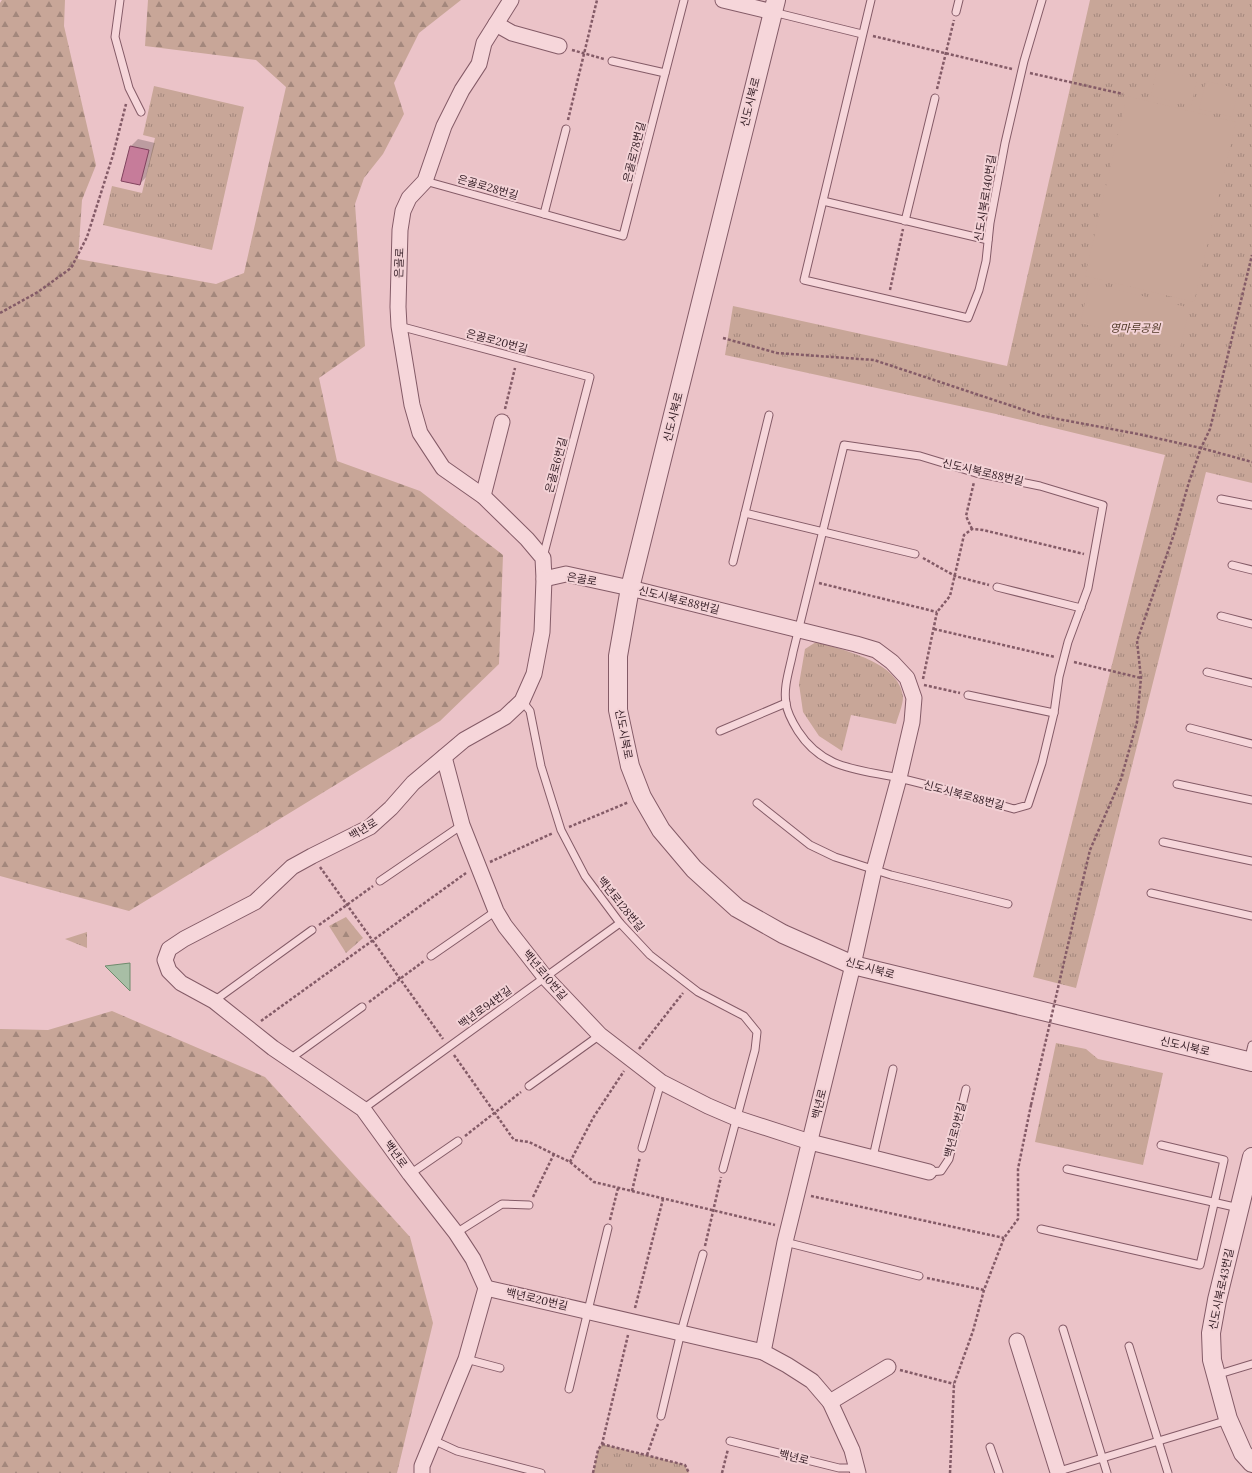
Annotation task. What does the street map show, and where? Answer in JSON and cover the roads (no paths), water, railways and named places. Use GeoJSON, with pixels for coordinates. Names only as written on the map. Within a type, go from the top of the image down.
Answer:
{"type":"FeatureCollection","features":[{"type":"Feature","properties":{"kind":"street","name":"은골로"},"geometry":{"type":"LineString","coordinates":[[511,0],[484,43],[479,64],[462,90],[444,126],[425,181],[410,198],[403,211],[400,230],[399,326],[412,405],[420,433],[443,468],[482,496],[527,539],[543,558]]}},
{"type":"Feature","properties":{"kind":"street"},"geometry":{"type":"LineString","coordinates":[[723,0],[774,6]]}},
{"type":"Feature","properties":{"kind":"street","name":"신도시북로"},"geometry":{"type":"LineString","coordinates":[[774,6],[630,588],[618,656],[618,710],[630,766],[642,796],[661,830],[694,869],[737,908],[783,934],[853,965],[1251,1056]]}},
{"type":"Feature","properties":{"kind":"street"},"geometry":{"type":"LineString","coordinates":[[496,24],[512,33],[558,46]]}},
{"type":"Feature","properties":{"kind":"street"},"geometry":{"type":"LineString","coordinates":[[482,496],[502,422]]}},
{"type":"Feature","properties":{"kind":"street"},"geometry":{"type":"LineString","coordinates":[[543,558],[544,579]]}},
{"type":"Feature","properties":{"kind":"street","name":"은골로"},"geometry":{"type":"LineString","coordinates":[[544,579],[566,574],[630,588]]}},
{"type":"Feature","properties":{"kind":"street","name":"백년로"},"geometry":{"type":"LineString","coordinates":[[486,1288],[473,1260],[456,1233],[410,1174],[363,1109],[273,1048],[214,1001],[181,983],[169,971],[165,960],[169,949],[184,939],[255,902],[292,867],[370,827],[391,808],[413,783],[464,740],[505,717],[522,701],[534,674],[537,660],[542,632],[544,579]]}},
{"type":"Feature","properties":{"kind":"street","name":"신도시북로88번길"},"geometry":{"type":"LineString","coordinates":[[630,588],[876,650],[892,662],[907,678],[914,698],[912,722],[899,778],[874,870],[853,965]]}},
{"type":"Feature","properties":{"kind":"street","name":"백년로10번길"},"geometry":{"type":"LineString","coordinates":[[444,757],[462,825],[496,911],[505,926],[545,977],[600,1035],[661,1082],[708,1106],[736,1118],[810,1142]]}},
{"type":"Feature","properties":{"kind":"street","name":"백년로"},"geometry":{"type":"LineString","coordinates":[[853,965],[785,1242],[763,1352],[787,1364],[812,1381],[830,1402],[852,1450],[858,1470]]}},
{"type":"Feature","properties":{"kind":"street","name":"백년로9번길"},"geometry":{"type":"LineString","coordinates":[[810,1142],[929,1172]]}},
{"type":"Feature","properties":{"kind":"street","name":"신도시북로43번길"},"geometry":{"type":"LineString","coordinates":[[1252,1157],[1249,1187],[1240,1208],[1216,1300],[1211,1333],[1212,1360],[1228,1420],[1243,1453],[1252,1463]]}},
{"type":"Feature","properties":{"kind":"street"},"geometry":{"type":"LineString","coordinates":[[422,1473],[422,1466],[466,1359],[486,1288]]}},
{"type":"Feature","properties":{"kind":"street","name":"백년로20번길"},"geometry":{"type":"LineString","coordinates":[[486,1288],[763,1352]]}},
{"type":"Feature","properties":{"kind":"street"},"geometry":{"type":"LineString","coordinates":[[1017,1341],[1056,1472]]}},
{"type":"Feature","properties":{"kind":"street"},"geometry":{"type":"LineString","coordinates":[[830,1402],[888,1367]]}},
{"type":"Feature","properties":{"kind":"lane"},"geometry":{"type":"LineString","coordinates":[[120,0],[115,37],[129,88],[141,112]]}},
{"type":"Feature","properties":{"kind":"lane","name":"은골로78번길"},"geometry":{"type":"LineString","coordinates":[[624,236],[684,0]]}},
{"type":"Feature","properties":{"kind":"lane","name":"신도시북로140번길"},"geometry":{"type":"LineString","coordinates":[[871,0],[804,280],[968,318],[979,290],[986,261],[988,240],[1005,143],[1022,71],[1042,0]]}},
{"type":"Feature","properties":{"kind":"lane"},"geometry":{"type":"LineString","coordinates":[[956,12],[959,0]]}},
{"type":"Feature","properties":{"kind":"lane"},"geometry":{"type":"LineString","coordinates":[[774,6],[862,34]]}},
{"type":"Feature","properties":{"kind":"lane"},"geometry":{"type":"LineString","coordinates":[[612,61],[665,73]]}},
{"type":"Feature","properties":{"kind":"lane"},"geometry":{"type":"LineString","coordinates":[[905,221],[935,98]]}},
{"type":"Feature","properties":{"kind":"lane"},"geometry":{"type":"LineString","coordinates":[[544,214],[566,129]]}},
{"type":"Feature","properties":{"kind":"lane","name":"은골로28번길"},"geometry":{"type":"LineString","coordinates":[[425,181],[624,236]]}},
{"type":"Feature","properties":{"kind":"lane"},"geometry":{"type":"LineString","coordinates":[[822,201],[988,240]]}},
{"type":"Feature","properties":{"kind":"lane","name":"은골로20번길"},"geometry":{"type":"LineString","coordinates":[[399,326],[590,377]]}},
{"type":"Feature","properties":{"kind":"lane","name":"은골로6번길"},"geometry":{"type":"LineString","coordinates":[[543,558],[590,377]]}},
{"type":"Feature","properties":{"kind":"lane"},"geometry":{"type":"LineString","coordinates":[[733,562],[769,415]]}},
{"type":"Feature","properties":{"kind":"lane","name":"신도시북로88번길"},"geometry":{"type":"LineString","coordinates":[[844,445],[920,456],[976,473],[1040,486],[1103,505],[1088,588],[1068,642],[1059,677],[1054,713],[1042,764],[1028,805],[1014,809],[899,778],[842,767],[825,758],[806,743],[792,721],[786,703],[786,685],[822,531],[844,445]]}},
{"type":"Feature","properties":{"kind":"lane"},"geometry":{"type":"LineString","coordinates":[[1221,499],[1252,505]]}},
{"type":"Feature","properties":{"kind":"lane"},"geometry":{"type":"LineString","coordinates":[[745,513],[915,554]]}},
{"type":"Feature","properties":{"kind":"lane"},"geometry":{"type":"LineString","coordinates":[[1232,565],[1252,570]]}},
{"type":"Feature","properties":{"kind":"lane"},"geometry":{"type":"LineString","coordinates":[[997,587],[1081,608]]}},
{"type":"Feature","properties":{"kind":"lane"},"geometry":{"type":"LineString","coordinates":[[1221,616],[1252,624]]}},
{"type":"Feature","properties":{"kind":"lane"},"geometry":{"type":"LineString","coordinates":[[1207,672],[1252,683]]}},
{"type":"Feature","properties":{"kind":"lane"},"geometry":{"type":"LineString","coordinates":[[968,695],[1054,713]]}},
{"type":"Feature","properties":{"kind":"lane","name":"백년로128번길"},"geometry":{"type":"LineString","coordinates":[[522,701],[530,711],[541,766],[561,830],[585,876],[620,923],[650,955],[698,992],[744,1016],[756,1032],[754,1050],[736,1118]]}},
{"type":"Feature","properties":{"kind":"lane"},"geometry":{"type":"LineString","coordinates":[[720,731],[786,703]]}},
{"type":"Feature","properties":{"kind":"lane"},"geometry":{"type":"LineString","coordinates":[[1190,728],[1252,744]]}},
{"type":"Feature","properties":{"kind":"lane"},"geometry":{"type":"LineString","coordinates":[[1177,784],[1252,800]]}},
{"type":"Feature","properties":{"kind":"lane"},"geometry":{"type":"LineString","coordinates":[[758,803],[810,845],[835,857],[874,870],[1008,904]]}},
{"type":"Feature","properties":{"kind":"lane"},"geometry":{"type":"LineString","coordinates":[[380,881],[462,825]]}},
{"type":"Feature","properties":{"kind":"lane"},"geometry":{"type":"LineString","coordinates":[[1163,842],[1252,861]]}},
{"type":"Feature","properties":{"kind":"lane"},"geometry":{"type":"LineString","coordinates":[[1151,893],[1252,916]]}},
{"type":"Feature","properties":{"kind":"lane"},"geometry":{"type":"LineString","coordinates":[[431,956],[496,911]]}},
{"type":"Feature","properties":{"kind":"lane","name":"백년로94번길"},"geometry":{"type":"LineString","coordinates":[[363,1109],[620,923]]}},
{"type":"Feature","properties":{"kind":"lane"},"geometry":{"type":"LineString","coordinates":[[214,1001],[312,930]]}},
{"type":"Feature","properties":{"kind":"lane"},"geometry":{"type":"LineString","coordinates":[[290,1060],[362,1007]]}},
{"type":"Feature","properties":{"kind":"lane"},"geometry":{"type":"LineString","coordinates":[[530,1086],[600,1035]]}},
{"type":"Feature","properties":{"kind":"lane"},"geometry":{"type":"LineString","coordinates":[[872,1157],[893,1069]]}},
{"type":"Feature","properties":{"kind":"lane"},"geometry":{"type":"LineString","coordinates":[[642,1148],[661,1082]]}},
{"type":"Feature","properties":{"kind":"lane","name":"백년로9번길"},"geometry":{"type":"LineString","coordinates":[[929,1172],[942,1171],[949,1159],[966,1089]]}},
{"type":"Feature","properties":{"kind":"lane"},"geometry":{"type":"LineString","coordinates":[[723,1169],[736,1118]]}},
{"type":"Feature","properties":{"kind":"lane","name":"백년로"},"geometry":{"type":"LineString","coordinates":[[410,1174],[458,1141]]}},
{"type":"Feature","properties":{"kind":"lane"},"geometry":{"type":"LineString","coordinates":[[1042,1229],[1200,1265],[1224,1160],[1161,1145]]}},
{"type":"Feature","properties":{"kind":"lane"},"geometry":{"type":"LineString","coordinates":[[1067,1169],[1240,1208]]}},
{"type":"Feature","properties":{"kind":"lane"},"geometry":{"type":"LineString","coordinates":[[456,1233],[502,1204],[529,1205]]}},
{"type":"Feature","properties":{"kind":"lane"},"geometry":{"type":"LineString","coordinates":[[569,1389],[608,1228]]}},
{"type":"Feature","properties":{"kind":"lane"},"geometry":{"type":"LineString","coordinates":[[785,1242],[919,1276]]}},
{"type":"Feature","properties":{"kind":"lane"},"geometry":{"type":"LineString","coordinates":[[661,1416],[681,1332],[703,1254]]}},
{"type":"Feature","properties":{"kind":"lane"},"geometry":{"type":"LineString","coordinates":[[1063,1329],[1107,1473]]}},
{"type":"Feature","properties":{"kind":"lane"},"geometry":{"type":"LineString","coordinates":[[1129,1346],[1168,1473]]}},
{"type":"Feature","properties":{"kind":"lane"},"geometry":{"type":"LineString","coordinates":[[466,1359],[500,1368]]}},
{"type":"Feature","properties":{"kind":"lane"},"geometry":{"type":"LineString","coordinates":[[1216,1375],[1252,1364]]}},
{"type":"Feature","properties":{"kind":"lane"},"geometry":{"type":"LineString","coordinates":[[1056,1472],[1228,1420]]}},
{"type":"Feature","properties":{"kind":"lane"},"geometry":{"type":"LineString","coordinates":[[433,1440],[457,1452],[541,1473]]}},
{"type":"Feature","properties":{"kind":"lane","name":"백년로"},"geometry":{"type":"LineString","coordinates":[[730,1441],[839,1468],[858,1470]]}},
{"type":"Feature","properties":{"kind":"lane"},"geometry":{"type":"LineString","coordinates":[[990,1447],[999,1473]]}},
{"type":"Feature","properties":{"kind":"park label","name":"영마루공원"},"geometry":{"type":"Point","coordinates":[1135,328]}}]}
